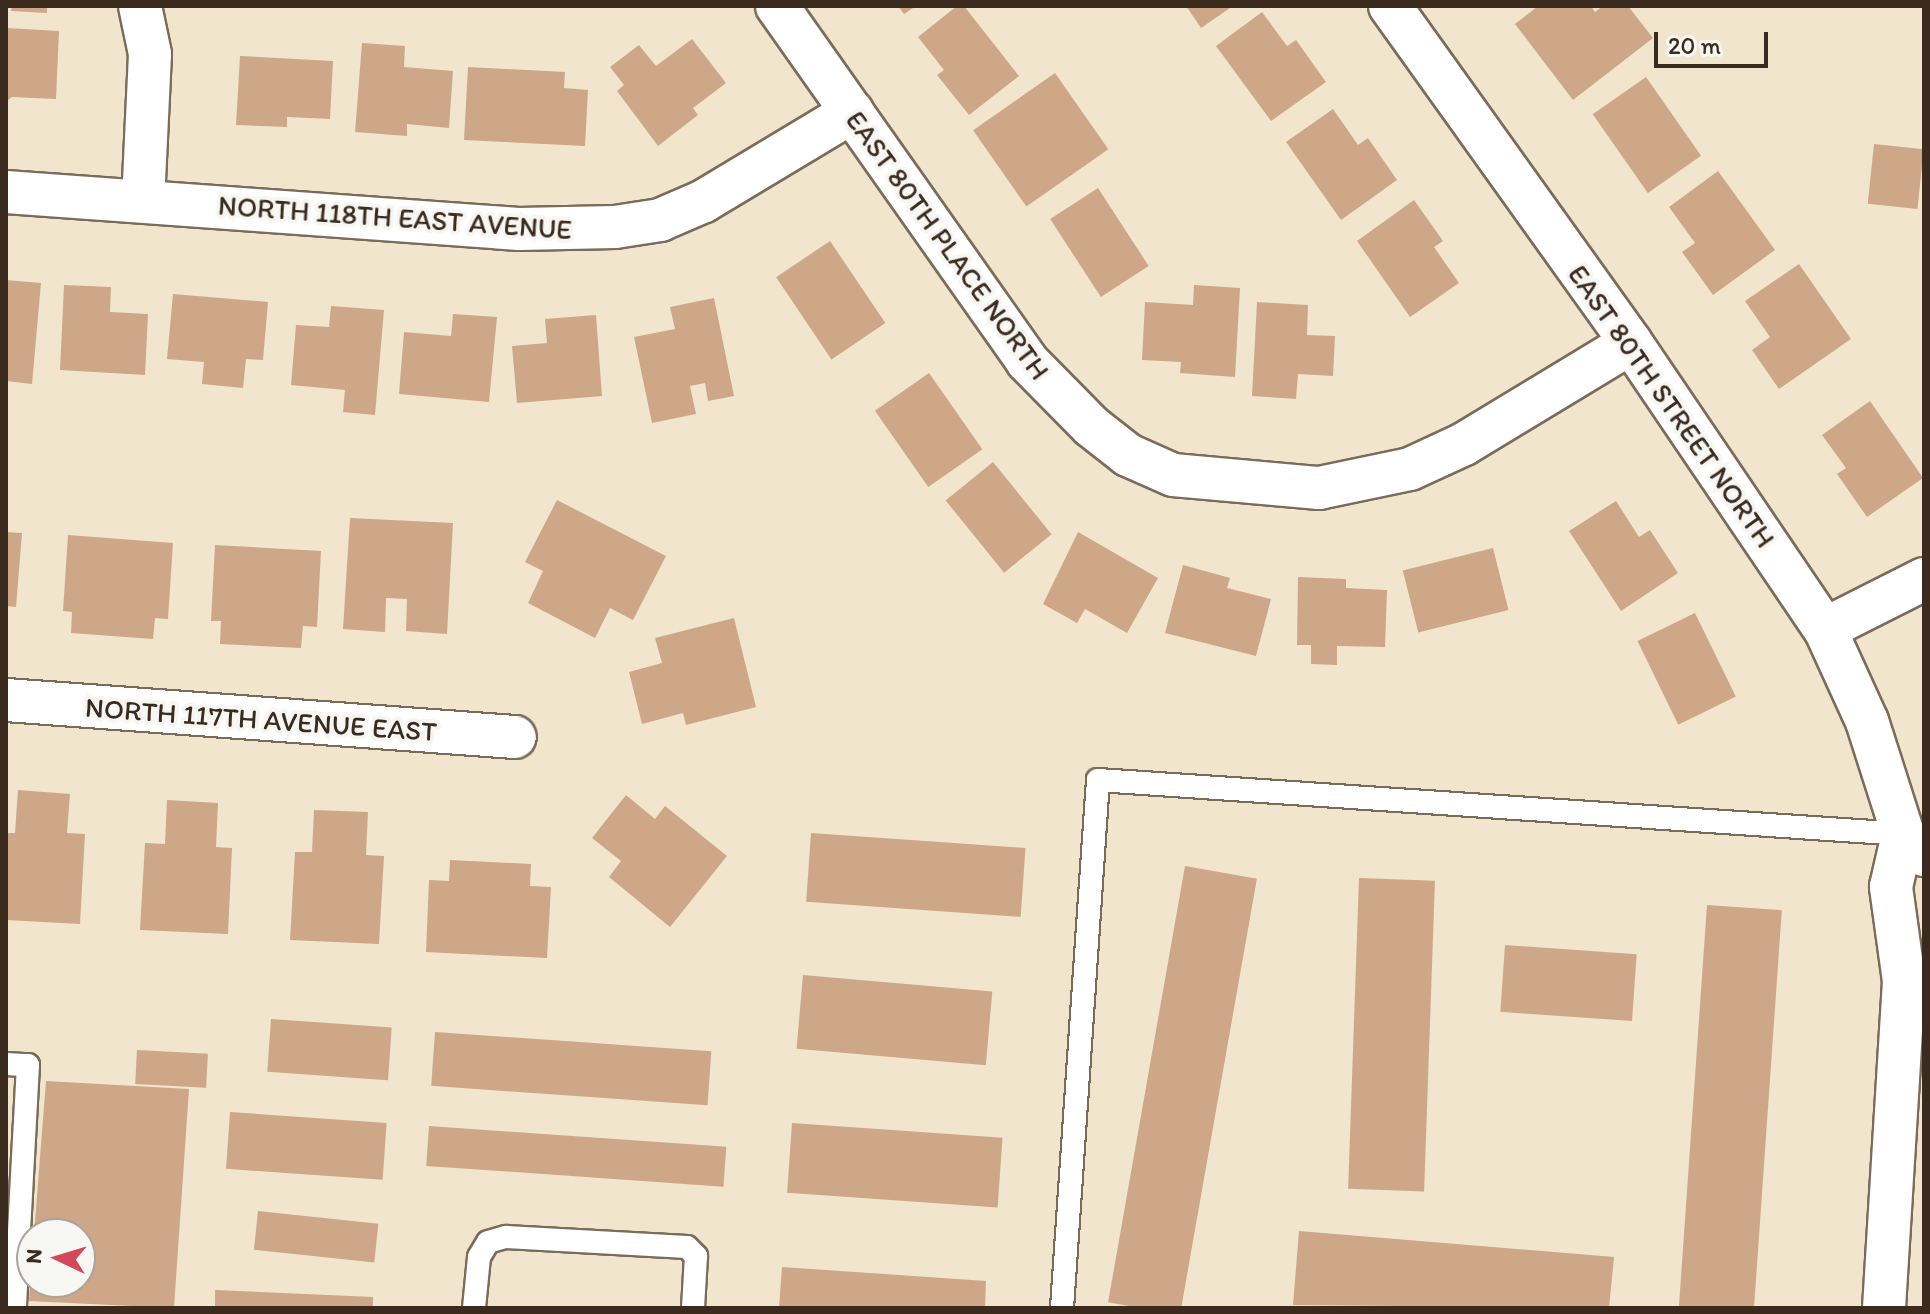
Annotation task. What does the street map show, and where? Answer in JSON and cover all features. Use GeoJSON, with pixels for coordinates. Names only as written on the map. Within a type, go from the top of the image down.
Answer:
{"type":"FeatureCollection","features":[{"type":"Feature","properties":{"kind":"street"},"geometry":{"type":"LineString","coordinates":[[140,6],[150,54],[143,200]]}},
{"type":"Feature","properties":{"kind":"street","name":"EAST 80TH PLACE NORTH"},"geometry":{"type":"LineString","coordinates":[[777,6],[1027,361],[1091,426],[1128,455],[1173,475],[1319,488],[1410,469],[1464,444],[1631,343]]}},
{"type":"Feature","properties":{"kind":"street","name":"EAST 80TH STREET NORTH"},"geometry":{"type":"LineString","coordinates":[[1390,6],[1631,343],[1825,629],[1867,721],[1914,844]]}},
{"type":"Feature","properties":{"kind":"street","name":"NORTH 118TH EAST AVENUE"},"geometry":{"type":"LineString","coordinates":[[6,192],[519,229],[615,227],[660,220],[704,201],[852,112]]}},
{"type":"Feature","properties":{"kind":"street"},"geometry":{"type":"LineString","coordinates":[[1825,629],[1924,579]]}},
{"type":"Feature","properties":{"kind":"street","name":"NORTH 117TH AVENUE EAST"},"geometry":{"type":"LineString","coordinates":[[6,700],[515,737]]}},
{"type":"Feature","properties":{"kind":"street"},"geometry":{"type":"LineString","coordinates":[[1884,1308],[1904,981],[1891,887],[1914,844]]}},
{"type":"Feature","properties":{"kind":"lane"},"geometry":{"type":"LineString","coordinates":[[1062,1308],[1098,780],[1914,844]]}},
{"type":"Feature","properties":{"kind":"lane"},"geometry":{"type":"LineString","coordinates":[[6,1064],[28,1065],[15,1308]]}},
{"type":"Feature","properties":{"kind":"lane"},"geometry":{"type":"LineString","coordinates":[[474,1308],[479,1257],[488,1242],[506,1237],[687,1247],[696,1256],[693,1308]]}},
{"type":"Feature","properties":{"kind":"building"},"geometry":{"type":"Polygon","coordinates":[[[12,6],[47,6],[47,13],[11,11],[12,6]]]}},
{"type":"Feature","properties":{"kind":"building"},"geometry":{"type":"Polygon","coordinates":[[[898,6],[916,6],[904,14],[898,6]]]}},
{"type":"Feature","properties":{"kind":"building"},"geometry":{"type":"Polygon","coordinates":[[[957,6],[964,6],[1019,76],[969,115],[937,75],[944,70],[918,37],[957,6]]]}},
{"type":"Feature","properties":{"kind":"building"},"geometry":{"type":"Polygon","coordinates":[[[1186,6],[1233,6],[1201,28],[1186,6]]]}},
{"type":"Feature","properties":{"kind":"building"},"geometry":{"type":"Polygon","coordinates":[[[1538,6],[1591,6],[1595,12],[1603,6],[1628,6],[1653,38],[1573,100],[1515,24],[1538,6]]]}},
{"type":"Feature","properties":{"kind":"building"},"geometry":{"type":"Polygon","coordinates":[[[1262,12],[1287,46],[1296,40],[1326,82],[1271,121],[1216,46],[1262,12]]]}},
{"type":"Feature","properties":{"kind":"building"},"geometry":{"type":"Polygon","coordinates":[[[6,28],[59,31],[56,99],[12,97],[6,102],[6,28]]]}},
{"type":"Feature","properties":{"kind":"building"},"geometry":{"type":"Polygon","coordinates":[[[692,39],[726,83],[693,108],[698,115],[658,146],[617,91],[624,85],[610,67],[639,45],[656,66],[692,39]]]}},
{"type":"Feature","properties":{"kind":"building"},"geometry":{"type":"Polygon","coordinates":[[[362,43],[405,46],[404,67],[453,71],[449,128],[407,124],[407,136],[355,132],[362,43]]]}},
{"type":"Feature","properties":{"kind":"building"},"geometry":{"type":"Polygon","coordinates":[[[240,56],[333,61],[330,119],[287,117],[287,127],[236,125],[240,56]]]}},
{"type":"Feature","properties":{"kind":"building"},"geometry":{"type":"Polygon","coordinates":[[[468,67],[565,72],[564,88],[588,90],[585,146],[464,140],[468,67]]]}},
{"type":"Feature","properties":{"kind":"building"},"geometry":{"type":"Polygon","coordinates":[[[1055,73],[1108,149],[1026,207],[973,130],[1055,73]]]}},
{"type":"Feature","properties":{"kind":"building"},"geometry":{"type":"Polygon","coordinates":[[[1646,77],[1701,156],[1648,193],[1593,114],[1646,77]]]}},
{"type":"Feature","properties":{"kind":"building"},"geometry":{"type":"Polygon","coordinates":[[[1333,109],[1358,145],[1368,138],[1397,180],[1341,220],[1286,142],[1333,109]]]}},
{"type":"Feature","properties":{"kind":"building"},"geometry":{"type":"Polygon","coordinates":[[[1874,144],[1924,149],[1917,209],[1868,204],[1874,144]]]}},
{"type":"Feature","properties":{"kind":"building"},"geometry":{"type":"Polygon","coordinates":[[[1718,171],[1775,250],[1713,295],[1682,252],[1695,243],[1669,207],[1718,171]]]}},
{"type":"Feature","properties":{"kind":"building"},"geometry":{"type":"Polygon","coordinates":[[[1098,188],[1149,266],[1101,297],[1050,219],[1098,188]]]}},
{"type":"Feature","properties":{"kind":"building"},"geometry":{"type":"Polygon","coordinates":[[[1414,200],[1443,241],[1434,247],[1459,283],[1410,317],[1357,241],[1414,200]]]}},
{"type":"Feature","properties":{"kind":"building"},"geometry":{"type":"Polygon","coordinates":[[[830,241],[885,323],[831,359],[776,277],[830,241]]]}},
{"type":"Feature","properties":{"kind":"building"},"geometry":{"type":"Polygon","coordinates":[[[1799,264],[1851,339],[1779,389],[1752,350],[1770,337],[1745,301],[1799,264]]]}},
{"type":"Feature","properties":{"kind":"building"},"geometry":{"type":"Polygon","coordinates":[[[6,280],[41,283],[32,384],[6,381],[6,280]]]}},
{"type":"Feature","properties":{"kind":"building"},"geometry":{"type":"Polygon","coordinates":[[[64,285],[111,287],[110,312],[148,314],[145,375],[60,370],[64,285]]]}},
{"type":"Feature","properties":{"kind":"building"},"geometry":{"type":"Polygon","coordinates":[[[1194,285],[1240,288],[1235,377],[1180,373],[1181,362],[1142,360],[1145,302],[1193,305],[1194,285]]]}},
{"type":"Feature","properties":{"kind":"building"},"geometry":{"type":"Polygon","coordinates":[[[173,294],[268,302],[263,360],[246,359],[243,388],[202,384],[204,362],[167,359],[173,294]]]}},
{"type":"Feature","properties":{"kind":"building"},"geometry":{"type":"Polygon","coordinates":[[[714,298],[734,396],[708,401],[705,383],[690,386],[696,414],[652,423],[634,337],[675,329],[670,307],[714,298]]]}},
{"type":"Feature","properties":{"kind":"building"},"geometry":{"type":"Polygon","coordinates":[[[1257,302],[1308,305],[1307,335],[1335,336],[1333,376],[1298,374],[1296,399],[1252,396],[1257,302]]]}},
{"type":"Feature","properties":{"kind":"building"},"geometry":{"type":"Polygon","coordinates":[[[331,306],[384,310],[375,415],[343,412],[345,390],[291,385],[296,325],[329,327],[331,306]]]}},
{"type":"Feature","properties":{"kind":"building"},"geometry":{"type":"Polygon","coordinates":[[[453,314],[497,317],[489,402],[399,394],[404,332],[451,336],[453,314]]]}},
{"type":"Feature","properties":{"kind":"building"},"geometry":{"type":"Polygon","coordinates":[[[596,315],[602,396],[517,403],[512,346],[547,343],[545,319],[596,315]]]}},
{"type":"Feature","properties":{"kind":"building"},"geometry":{"type":"Polygon","coordinates":[[[929,373],[982,449],[928,487],[875,411],[929,373]]]}},
{"type":"Feature","properties":{"kind":"building"},"geometry":{"type":"Polygon","coordinates":[[[1870,401],[1923,478],[1867,517],[1837,474],[1846,468],[1822,435],[1870,401]]]}},
{"type":"Feature","properties":{"kind":"building"},"geometry":{"type":"Polygon","coordinates":[[[993,462],[1052,534],[1004,573],[946,500],[993,462]]]}},
{"type":"Feature","properties":{"kind":"building"},"geometry":{"type":"Polygon","coordinates":[[[557,500],[666,556],[633,620],[610,608],[595,638],[528,603],[543,571],[525,562],[557,500]]]}},
{"type":"Feature","properties":{"kind":"building"},"geometry":{"type":"Polygon","coordinates":[[[1616,501],[1639,537],[1650,530],[1678,573],[1621,611],[1569,531],[1616,501]]]}},
{"type":"Feature","properties":{"kind":"building"},"geometry":{"type":"Polygon","coordinates":[[[350,518],[453,523],[447,634],[406,631],[407,599],[386,598],[385,632],[343,629],[350,518]]]}},
{"type":"Feature","properties":{"kind":"building"},"geometry":{"type":"Polygon","coordinates":[[[6,532],[22,533],[16,607],[6,606],[6,532]]]}},
{"type":"Feature","properties":{"kind":"building"},"geometry":{"type":"Polygon","coordinates":[[[1078,532],[1158,578],[1127,633],[1085,609],[1077,623],[1043,604],[1078,532]]]}},
{"type":"Feature","properties":{"kind":"building"},"geometry":{"type":"Polygon","coordinates":[[[68,535],[173,543],[168,619],[155,618],[153,639],[71,633],[72,612],[63,611],[68,535]]]}},
{"type":"Feature","properties":{"kind":"building"},"geometry":{"type":"Polygon","coordinates":[[[215,545],[321,551],[317,627],[303,626],[301,648],[220,644],[221,621],[211,621],[215,545]]]}},
{"type":"Feature","properties":{"kind":"building"},"geometry":{"type":"Polygon","coordinates":[[[1493,548],[1508,610],[1418,633],[1403,570],[1493,548]]]}},
{"type":"Feature","properties":{"kind":"building"},"geometry":{"type":"Polygon","coordinates":[[[1183,565],[1230,578],[1227,588],[1271,599],[1256,656],[1165,633],[1183,565]]]}},
{"type":"Feature","properties":{"kind":"building"},"geometry":{"type":"Polygon","coordinates":[[[1298,577],[1346,579],[1346,588],[1387,590],[1385,647],[1337,646],[1337,665],[1311,664],[1311,645],[1297,645],[1298,577]]]}},
{"type":"Feature","properties":{"kind":"building"},"geometry":{"type":"Polygon","coordinates":[[[1695,613],[1736,697],[1678,725],[1637,641],[1695,613]]]}},
{"type":"Feature","properties":{"kind":"building"},"geometry":{"type":"Polygon","coordinates":[[[734,618],[756,707],[686,725],[683,713],[642,724],[629,672],[662,663],[655,638],[734,618]]]}},
{"type":"Feature","properties":{"kind":"building"},"geometry":{"type":"Polygon","coordinates":[[[18,790],[70,794],[67,833],[85,834],[80,924],[6,920],[6,833],[15,833],[18,790]]]}},
{"type":"Feature","properties":{"kind":"building"},"geometry":{"type":"Polygon","coordinates":[[[626,795],[655,819],[665,806],[727,856],[670,927],[609,877],[621,861],[592,838],[626,795]]]}},
{"type":"Feature","properties":{"kind":"building"},"geometry":{"type":"Polygon","coordinates":[[[167,800],[218,803],[216,847],[232,848],[228,934],[140,930],[145,843],[165,844],[167,800]]]}},
{"type":"Feature","properties":{"kind":"building"},"geometry":{"type":"Polygon","coordinates":[[[314,810],[368,812],[366,855],[384,856],[379,944],[290,940],[295,852],[312,852],[314,810]]]}},
{"type":"Feature","properties":{"kind":"building"},"geometry":{"type":"Polygon","coordinates":[[[811,833],[1025,848],[1021,917],[806,902],[811,833]]]}},
{"type":"Feature","properties":{"kind":"building"},"geometry":{"type":"Polygon","coordinates":[[[450,860],[531,864],[530,886],[551,887],[547,958],[426,952],[429,880],[449,881],[450,860]]]}},
{"type":"Feature","properties":{"kind":"building"},"geometry":{"type":"Polygon","coordinates":[[[1185,866],[1257,879],[1181,1308],[1141,1308],[1108,1302],[1185,866]]]}},
{"type":"Feature","properties":{"kind":"building"},"geometry":{"type":"Polygon","coordinates":[[[1359,878],[1435,881],[1424,1191],[1348,1189],[1359,878]]]}},
{"type":"Feature","properties":{"kind":"building"},"geometry":{"type":"Polygon","coordinates":[[[1707,905],[1782,910],[1754,1308],[1679,1308],[1707,905]]]}},
{"type":"Feature","properties":{"kind":"building"},"geometry":{"type":"Polygon","coordinates":[[[1505,945],[1637,954],[1632,1021],[1500,1012],[1505,945]]]}},
{"type":"Feature","properties":{"kind":"building"},"geometry":{"type":"Polygon","coordinates":[[[803,975],[992,992],[986,1065],[797,1049],[803,975]]]}},
{"type":"Feature","properties":{"kind":"building"},"geometry":{"type":"Polygon","coordinates":[[[271,1019],[392,1027],[388,1080],[267,1072],[271,1019]]]}},
{"type":"Feature","properties":{"kind":"building"},"geometry":{"type":"Polygon","coordinates":[[[435,1032],[711,1051],[708,1105],[431,1086],[435,1032]]]}},
{"type":"Feature","properties":{"kind":"building"},"geometry":{"type":"Polygon","coordinates":[[[137,1050],[208,1054],[206,1088],[135,1084],[137,1050]]]}},
{"type":"Feature","properties":{"kind":"building"},"geometry":{"type":"Polygon","coordinates":[[[46,1081],[189,1089],[174,1308],[29,1301],[29,1298],[96,1298],[96,1218],[35,1218],[46,1081]]]}},
{"type":"Feature","properties":{"kind":"building"},"geometry":{"type":"Polygon","coordinates":[[[230,1112],[387,1123],[383,1180],[226,1169],[230,1112]]]}},
{"type":"Feature","properties":{"kind":"building"},"geometry":{"type":"Polygon","coordinates":[[[792,1123],[1002,1138],[998,1208],[787,1193],[792,1123]]]}},
{"type":"Feature","properties":{"kind":"building"},"geometry":{"type":"Polygon","coordinates":[[[429,1126],[726,1147],[723,1187],[426,1166],[429,1126]]]}},
{"type":"Feature","properties":{"kind":"building"},"geometry":{"type":"Polygon","coordinates":[[[258,1211],[378,1224],[374,1262],[254,1250],[258,1211]]]}},
{"type":"Feature","properties":{"kind":"building"},"geometry":{"type":"Polygon","coordinates":[[[1299,1231],[1614,1257],[1609,1308],[1293,1305],[1299,1231]]]}},
{"type":"Feature","properties":{"kind":"building"},"geometry":{"type":"Polygon","coordinates":[[[782,1267],[986,1281],[985,1308],[779,1308],[782,1267]]]}},
{"type":"Feature","properties":{"kind":"building"},"geometry":{"type":"Polygon","coordinates":[[[215,1290],[373,1297],[373,1308],[215,1308],[215,1290]]]}}]}
